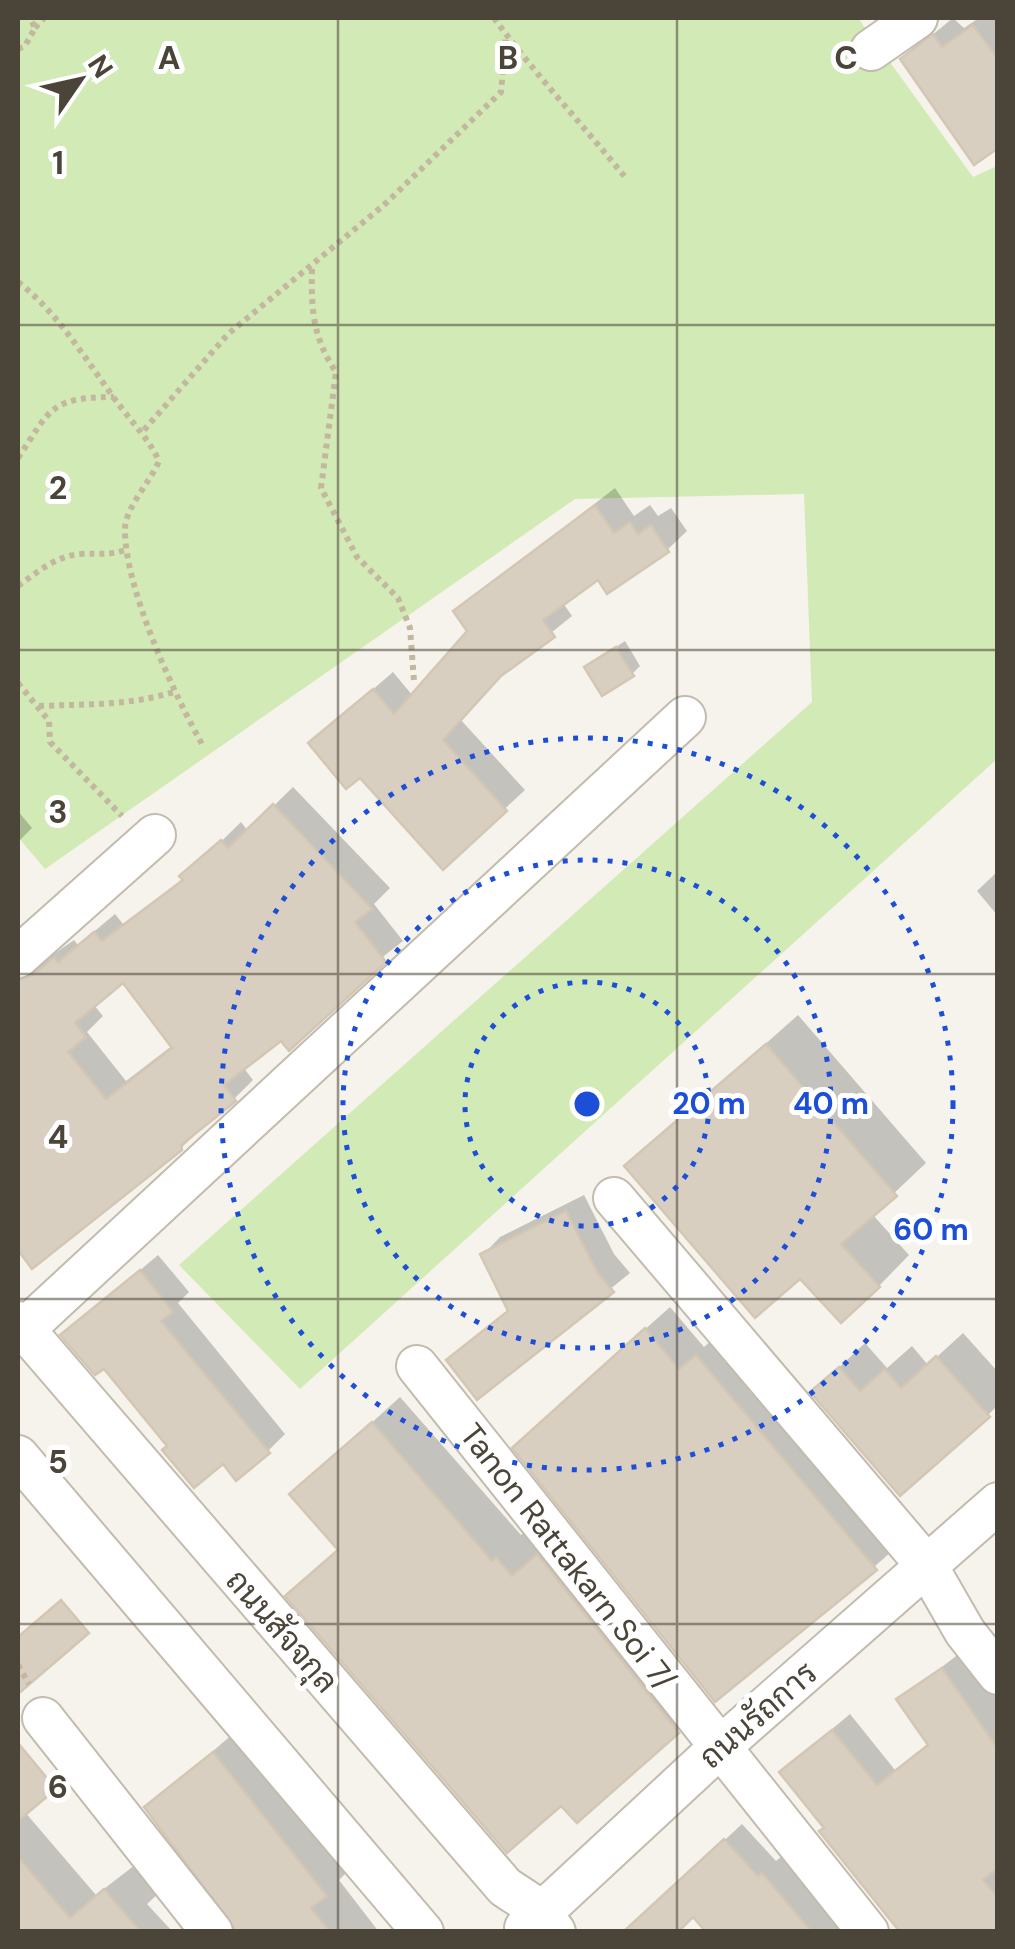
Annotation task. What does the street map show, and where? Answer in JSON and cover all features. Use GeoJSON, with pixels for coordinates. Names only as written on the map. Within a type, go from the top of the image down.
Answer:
{"type":"FeatureCollection","features":[{"type":"Feature","properties":{"kind":"street"},"geometry":{"type":"LineString","coordinates":[[871,50],[917,18]]}},
{"type":"Feature","properties":{"kind":"street"},"geometry":{"type":"LineString","coordinates":[[20,1329],[685,717]]}},
{"type":"Feature","properties":{"kind":"street"},"geometry":{"type":"LineString","coordinates":[[18,957],[155,836]]}},
{"type":"Feature","properties":{"kind":"street"},"geometry":{"type":"LineString","coordinates":[[614,1198],[927,1566],[965,1632],[998,1674]]}},
{"type":"Feature","properties":{"kind":"street","name":"ถนนสัจจกุล"},"geometry":{"type":"LineString","coordinates":[[20,1329],[539,1924]]}},
{"type":"Feature","properties":{"kind":"street","name":"Tanon Rattakarn Soi 7/"},"geometry":{"type":"LineString","coordinates":[[417,1366],[868,1932]]}},
{"type":"Feature","properties":{"kind":"street"},"geometry":{"type":"LineString","coordinates":[[18,1456],[422,1932]]}},
{"type":"Feature","properties":{"kind":"street","name":"ถนนรัถการ"},"geometry":{"type":"LineString","coordinates":[[539,1924],[719,1748],[998,1502]]}},
{"type":"Feature","properties":{"kind":"street"},"geometry":{"type":"LineString","coordinates":[[43,1718],[212,1932]]}},
{"type":"Feature","properties":{"kind":"path"},"geometry":{"type":"LineString","coordinates":[[30,18],[35,28]]}},
{"type":"Feature","properties":{"kind":"path"},"geometry":{"type":"LineString","coordinates":[[18,49],[25,46],[44,18]]}},
{"type":"Feature","properties":{"kind":"path"},"geometry":{"type":"LineString","coordinates":[[494,18],[626,178]]}},
{"type":"Feature","properties":{"kind":"path"},"geometry":{"type":"LineString","coordinates":[[144,430],[228,334],[312,268],[501,92],[506,35]]}},
{"type":"Feature","properties":{"kind":"path"},"geometry":{"type":"LineString","coordinates":[[312,268],[310,310],[318,346],[336,372],[320,488],[357,557],[398,598],[410,628],[414,681]]}},
{"type":"Feature","properties":{"kind":"path"},"geometry":{"type":"LineString","coordinates":[[18,282],[49,311],[144,430],[159,461],[124,526],[137,592],[203,746]]}},
{"type":"Feature","properties":{"kind":"path"},"geometry":{"type":"LineString","coordinates":[[18,458],[40,419],[58,407],[84,397],[115,398]]}},
{"type":"Feature","properties":{"kind":"path"},"geometry":{"type":"LineString","coordinates":[[18,586],[51,562],[81,554],[109,556],[128,549]]}},
{"type":"Feature","properties":{"kind":"path"},"geometry":{"type":"LineString","coordinates":[[18,683],[49,721],[50,742],[81,778],[109,806],[155,836]]}},
{"type":"Feature","properties":{"kind":"path"},"geometry":{"type":"LineString","coordinates":[[38,706],[83,708],[151,699],[177,691]]}},
{"type":"Feature","properties":{"kind":"path"},"geometry":{"type":"LineString","coordinates":[[18,694],[27,693]]}},
{"type":"Feature","properties":{"kind":"green space"},"geometry":{"type":"Polygon","coordinates":[[[18,18],[858,18],[973,177],[997,166],[997,759],[300,1389],[179,1265],[812,702],[804,494],[575,499],[45,869],[18,837],[18,18]]]}},
{"type":"Feature","properties":{"kind":"building"},"geometry":{"type":"Polygon","coordinates":[[[973,25],[998,59],[998,148],[974,165],[900,59],[933,34],[942,47],[973,25]]]}},
{"type":"Feature","properties":{"kind":"building"},"geometry":{"type":"Polygon","coordinates":[[[595,505],[614,533],[630,522],[638,534],[651,525],[669,552],[607,594],[598,580],[543,620],[555,637],[501,676],[443,740],[507,811],[443,870],[360,778],[346,789],[308,743],[373,689],[394,714],[467,631],[453,611],[595,505]]]}},
{"type":"Feature","properties":{"kind":"building"},"geometry":{"type":"Polygon","coordinates":[[[616,647],[634,676],[602,696],[584,667],[616,647]]]}},
{"type":"Feature","properties":{"kind":"building"},"geometry":{"type":"Polygon","coordinates":[[[273,804],[372,909],[355,922],[386,962],[289,1051],[281,1041],[224,1085],[236,1101],[181,1145],[182,1150],[32,1269],[18,1250],[18,980],[33,975],[54,957],[58,962],[94,932],[102,941],[183,880],[179,876],[221,840],[228,848],[273,804]],[[123,983],[75,1023],[86,1037],[68,1052],[106,1099],[172,1048],[123,983]]]}},
{"type":"Feature","properties":{"kind":"building"},"geometry":{"type":"Polygon","coordinates":[[[766,1044],[897,1196],[841,1244],[880,1287],[841,1323],[800,1279],[755,1318],[624,1166],[766,1044]]]}},
{"type":"Feature","properties":{"kind":"building"},"geometry":{"type":"Polygon","coordinates":[[[566,1211],[597,1272],[614,1292],[477,1400],[446,1360],[508,1311],[480,1254],[566,1211]]]}},
{"type":"Feature","properties":{"kind":"building"},"geometry":{"type":"Polygon","coordinates":[[[140,1270],[173,1312],[161,1321],[270,1453],[236,1481],[223,1464],[194,1488],[162,1450],[167,1446],[104,1369],[95,1375],[60,1335],[140,1270]]]}},
{"type":"Feature","properties":{"kind":"building"},"geometry":{"type":"Polygon","coordinates":[[[645,1328],[679,1369],[696,1355],[877,1570],[715,1702],[512,1448],[645,1328]]]}},
{"type":"Feature","properties":{"kind":"building"},"geometry":{"type":"Polygon","coordinates":[[[936,1356],[990,1417],[900,1496],[810,1392],[839,1367],[860,1391],[885,1369],[901,1388],[936,1356]]]}},
{"type":"Feature","properties":{"kind":"building"},"geometry":{"type":"Polygon","coordinates":[[[372,1422],[492,1561],[496,1557],[512,1576],[537,1554],[679,1733],[577,1823],[561,1806],[507,1853],[285,1596],[338,1550],[289,1494],[372,1422]]]}},
{"type":"Feature","properties":{"kind":"building"},"geometry":{"type":"Polygon","coordinates":[[[61,1600],[89,1633],[18,1694],[18,1637],[61,1600]]]}},
{"type":"Feature","properties":{"kind":"building"},"geometry":{"type":"Polygon","coordinates":[[[942,1668],[998,1749],[998,1868],[983,1880],[998,1897],[998,1932],[900,1932],[819,1831],[824,1828],[779,1772],[832,1730],[877,1785],[928,1745],[896,1699],[942,1668]]]}},
{"type":"Feature","properties":{"kind":"building"},"geometry":{"type":"Polygon","coordinates":[[[18,1743],[56,1789],[18,1821],[18,1743]]]}},
{"type":"Feature","properties":{"kind":"building"},"geometry":{"type":"Polygon","coordinates":[[[213,1752],[327,1896],[311,1908],[330,1932],[237,1932],[144,1807],[213,1752]]]}},
{"type":"Feature","properties":{"kind":"building"},"geometry":{"type":"Polygon","coordinates":[[[724,1839],[758,1876],[762,1873],[812,1932],[706,1932],[693,1917],[678,1932],[623,1932],[724,1839]]]}},
{"type":"Feature","properties":{"kind":"building"},"geometry":{"type":"Polygon","coordinates":[[[18,1857],[70,1918],[104,1889],[141,1932],[18,1932],[18,1857]]]}}]}
